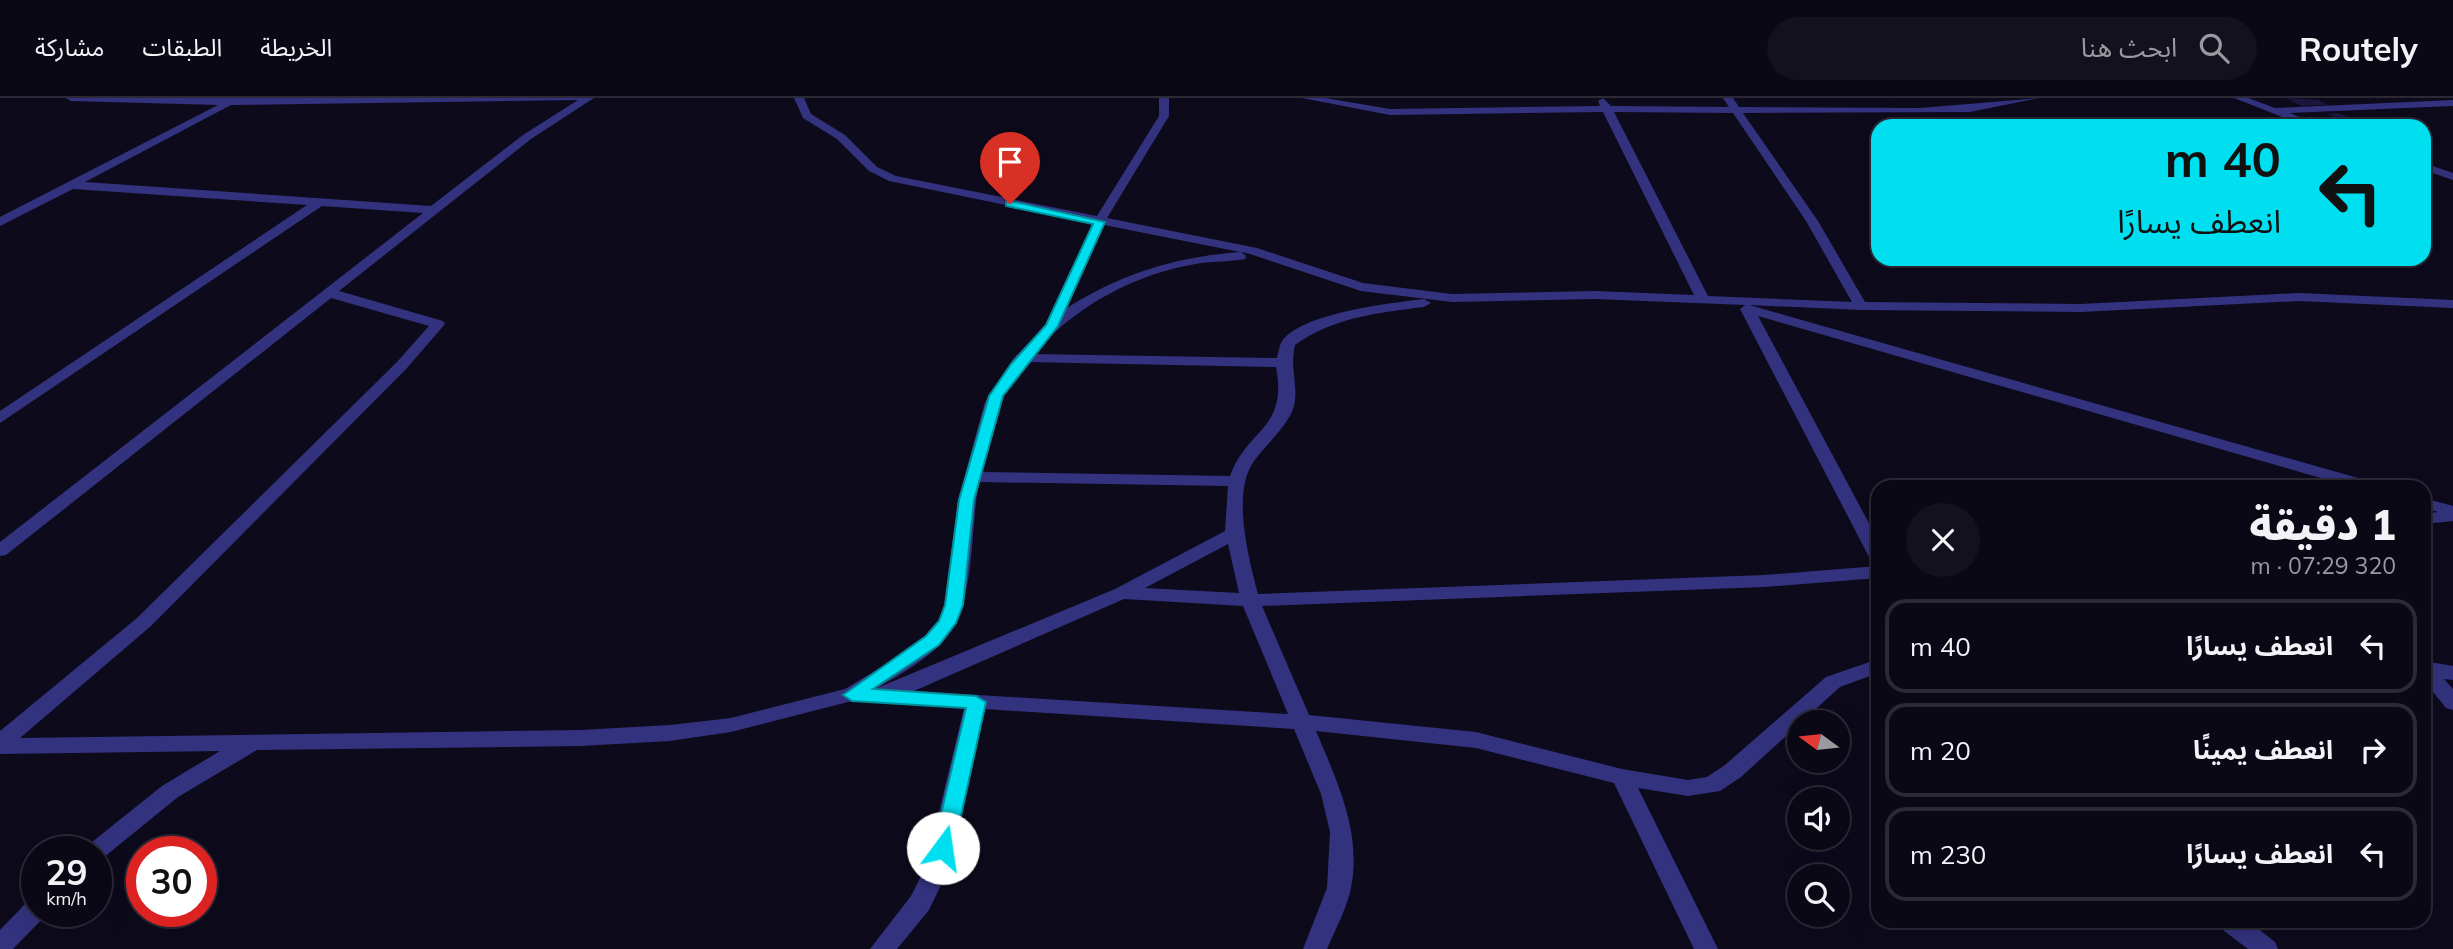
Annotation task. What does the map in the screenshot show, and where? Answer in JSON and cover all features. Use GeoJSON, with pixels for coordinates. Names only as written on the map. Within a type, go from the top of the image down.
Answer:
{"type":"FeatureCollection","features":[{"type":"Feature","properties":{"kind":"street"},"geometry":{"type":"LineString","coordinates":[[71,98],[178,102],[576,98]]}},
{"type":"Feature","properties":{"kind":"street"},"geometry":{"type":"LineString","coordinates":[[178,102],[191,98]]}},
{"type":"Feature","properties":{"kind":"street"},"geometry":{"type":"LineString","coordinates":[[0,551],[527,136],[589,98]]}},
{"type":"Feature","properties":{"kind":"street"},"geometry":{"type":"LineString","coordinates":[[799,98],[807,116],[841,136],[883,175],[913,186],[1272,256],[1361,287],[1452,298]]}},
{"type":"Feature","properties":{"kind":"street"},"geometry":{"type":"LineString","coordinates":[[1052,326],[1099,222],[1164,116],[1164,98]]}},
{"type":"Feature","properties":{"kind":"street"},"geometry":{"type":"LineString","coordinates":[[1307,98],[1390,112],[1608,109],[1946,110],[2034,98]]}},
{"type":"Feature","properties":{"kind":"street"},"geometry":{"type":"LineString","coordinates":[[1462,98],[1464,111]]}},
{"type":"Feature","properties":{"kind":"street"},"geometry":{"type":"LineString","coordinates":[[1601,98],[1703,300]]}},
{"type":"Feature","properties":{"kind":"street"},"geometry":{"type":"LineString","coordinates":[[1728,98],[1812,221],[1861,306]]}},
{"type":"Feature","properties":{"kind":"street"},"geometry":{"type":"LineString","coordinates":[[2239,98],[2296,119]]}},
{"type":"Feature","properties":{"kind":"street"},"geometry":{"type":"LineString","coordinates":[[0,222],[231,102]]}},
{"type":"Feature","properties":{"kind":"street"},"geometry":{"type":"LineString","coordinates":[[2274,111],[2453,103]]}},
{"type":"Feature","properties":{"kind":"street"},"geometry":{"type":"LineString","coordinates":[[2431,169],[2453,177]]}},
{"type":"Feature","properties":{"kind":"street"},"geometry":{"type":"LineString","coordinates":[[71,185],[435,210]]}},
{"type":"Feature","properties":{"kind":"street"},"geometry":{"type":"LineString","coordinates":[[0,418],[318,203]]}},
{"type":"Feature","properties":{"kind":"street"},"geometry":{"type":"LineString","coordinates":[[852,695],[933,640],[947,623],[954,605],[960,536],[973,477],[996,396],[1052,326],[1109,288],[1155,268],[1196,258],[1272,256]]}},
{"type":"Feature","properties":{"kind":"street"},"geometry":{"type":"LineString","coordinates":[[0,745],[144,622],[393,375],[438,324],[330,293]]}},
{"type":"Feature","properties":{"kind":"street"},"geometry":{"type":"LineString","coordinates":[[1314,949],[1339,888],[1341,832],[1332,794],[1250,600],[1234,533],[1237,481],[1243,464],[1284,410],[1288,389],[1283,362],[1289,343],[1319,323],[1340,316],[1452,298],[1595,295],[1861,306],[2114,307],[2299,297],[2453,304]]}},
{"type":"Feature","properties":{"kind":"street"},"geometry":{"type":"LineString","coordinates":[[1725,301],[2345,480]]}},
{"type":"Feature","properties":{"kind":"street"},"geometry":{"type":"LineString","coordinates":[[1747,309],[1871,544]]}},
{"type":"Feature","properties":{"kind":"street"},"geometry":{"type":"LineString","coordinates":[[1024,358],[1283,362]]}},
{"type":"Feature","properties":{"kind":"street"},"geometry":{"type":"LineString","coordinates":[[973,477],[1237,481]]}},
{"type":"Feature","properties":{"kind":"street"},"geometry":{"type":"LineString","coordinates":[[2431,505],[2453,511]]}},
{"type":"Feature","properties":{"kind":"street"},"geometry":{"type":"LineString","coordinates":[[2431,518],[2453,516]]}},
{"type":"Feature","properties":{"kind":"street"},"geometry":{"type":"LineString","coordinates":[[881,696],[1122,593],[1234,533]]}},
{"type":"Feature","properties":{"kind":"street"},"geometry":{"type":"LineString","coordinates":[[1122,593],[1250,600],[1764,581],[1871,573]]}},
{"type":"Feature","properties":{"kind":"street"},"geometry":{"type":"LineString","coordinates":[[0,745],[581,738],[670,733],[731,724],[852,695],[1301,722],[1476,740],[1622,777],[1688,788],[1712,785],[1733,771],[1833,682],[1871,668]]}},
{"type":"Feature","properties":{"kind":"street"},"geometry":{"type":"LineString","coordinates":[[2431,670],[2453,673]]}},
{"type":"Feature","properties":{"kind":"street"},"geometry":{"type":"LineString","coordinates":[[2431,677],[2453,704]]}},
{"type":"Feature","properties":{"kind":"street"},"geometry":{"type":"LineString","coordinates":[[882,949],[920,903],[938,866],[976,702]]}},
{"type":"Feature","properties":{"kind":"street"},"geometry":{"type":"LineString","coordinates":[[112,837],[155,799],[202,768],[259,740]]}},
{"type":"Feature","properties":{"kind":"street"},"geometry":{"type":"LineString","coordinates":[[1622,777],[1706,949]]}},
{"type":"Feature","properties":{"kind":"street"},"geometry":{"type":"LineString","coordinates":[[0,946],[21,924]]}},
{"type":"Feature","properties":{"kind":"street"},"geometry":{"type":"LineString","coordinates":[[2238,928],[2266,949]]}},
{"type":"Feature","properties":{"kind":"building"},"geometry":{"type":"Polygon","coordinates":[[[2286,98],[2318,100],[2328,105],[2301,106],[2286,98]]]}},
{"type":"Feature","properties":{"kind":"building"},"geometry":{"type":"Polygon","coordinates":[[[2338,113],[2353,119],[2340,119],[2327,114],[2338,113]]]}},
{"type":"Feature","properties":{"kind":"route"},"geometry":{"type":"LineString","coordinates":[[943,848],[976,702],[852,695],[933,640],[947,623],[954,605],[960,536],[967,500],[996,396],[1016,367],[1052,326],[1099,222],[1010,204]]}}]}
